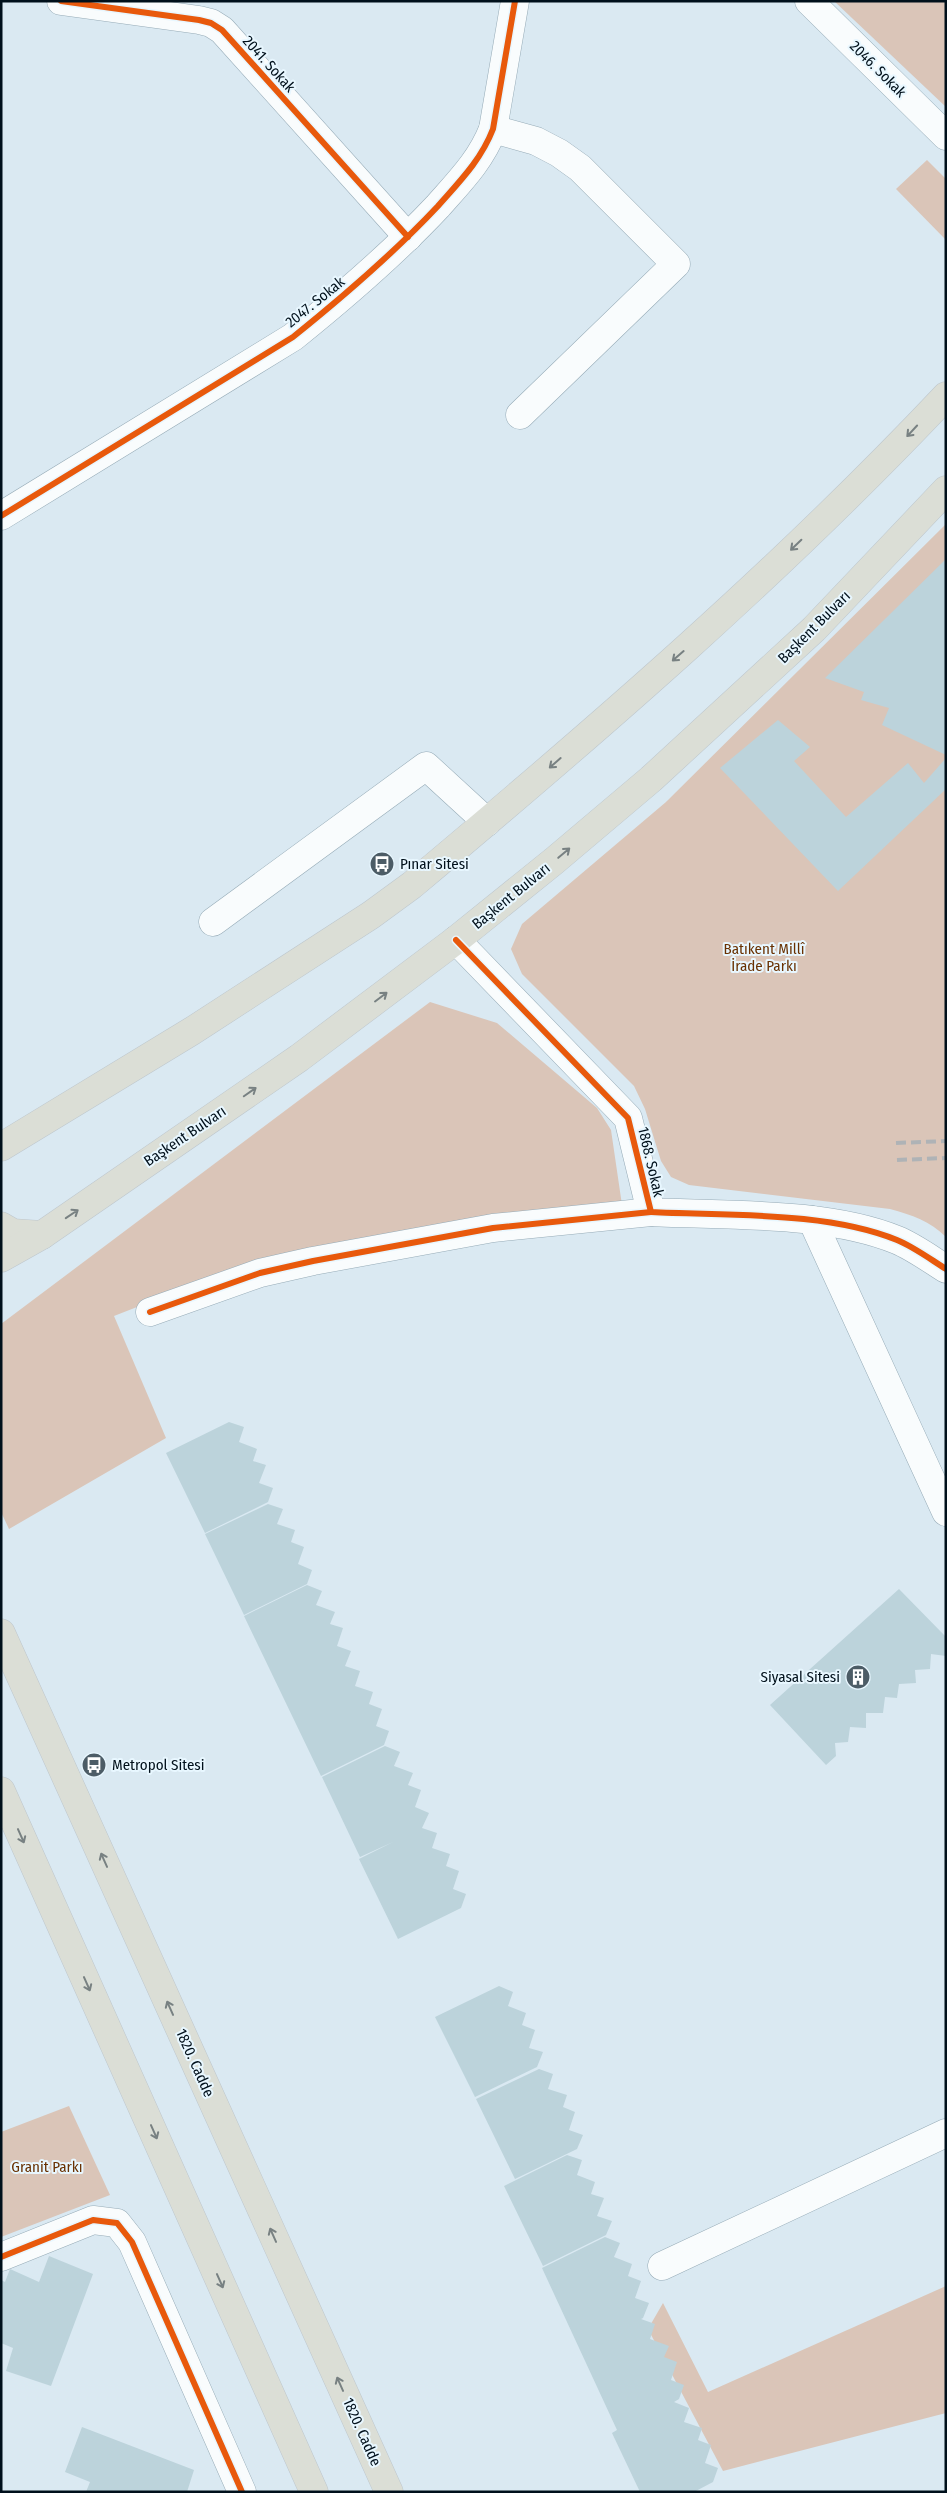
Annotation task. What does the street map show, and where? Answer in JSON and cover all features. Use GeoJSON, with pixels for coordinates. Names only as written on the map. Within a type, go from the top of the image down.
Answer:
{"type":"FeatureCollection","features":[{"type":"Feature","properties":{"kind":"main road"},"geometry":{"type":"LineString","coordinates":[[1,1148],[192,1031],[371,915],[412,885],[698,639],[874,471],[946,396]]}},
{"type":"Feature","properties":{"kind":"main road","name":"Başkent Bulvarı"},"geometry":{"type":"LineString","coordinates":[[1,1258],[42,1235],[299,1058],[456,940],[651,779],[814,629],[946,490]]}},
{"type":"Feature","properties":{"kind":"main road"},"geometry":{"type":"LineString","coordinates":[[1,1226],[13,1233],[42,1235]]}},
{"type":"Feature","properties":{"kind":"main road","name":"1820. Cadde"},"geometry":{"type":"LineString","coordinates":[[1,1633],[389,2492]]}},
{"type":"Feature","properties":{"kind":"main road"},"geometry":{"type":"LineString","coordinates":[[1,1791],[314,2492]]}},
{"type":"Feature","properties":{"kind":"street","name":"2041. Sokak"},"geometry":{"type":"LineString","coordinates":[[61,1],[211,23],[222,30],[408,237]]}},
{"type":"Feature","properties":{"kind":"street","name":"2047. Sokak"},"geometry":{"type":"LineString","coordinates":[[1,516],[293,337],[335,303],[408,237],[474,166],[486,148],[493,129],[514,1]]}},
{"type":"Feature","properties":{"kind":"street","name":"2046. Sokak"},"geometry":{"type":"LineString","coordinates":[[809,1],[946,136]]}},
{"type":"Feature","properties":{"kind":"street"},"geometry":{"type":"LineString","coordinates":[[493,129],[536,141],[573,163],[676,264],[520,415]]}},
{"type":"Feature","properties":{"kind":"street"},"geometry":{"type":"LineString","coordinates":[[213,922],[426,766],[487,822]]}},
{"type":"Feature","properties":{"kind":"street","name":"1868. Sokak"},"geometry":{"type":"LineString","coordinates":[[456,940],[628,1118],[651,1212],[812,1220],[857,1226],[898,1240],[946,1269]]}},
{"type":"Feature","properties":{"kind":"street"},"geometry":{"type":"LineString","coordinates":[[150,1312],[260,1273],[313,1261],[493,1228],[651,1212]]}},
{"type":"Feature","properties":{"kind":"street"},"geometry":{"type":"LineString","coordinates":[[812,1220],[946,1512]]}},
{"type":"Feature","properties":{"kind":"street"},"geometry":{"type":"LineString","coordinates":[[662,2266],[946,2133]]}},
{"type":"Feature","properties":{"kind":"street"},"geometry":{"type":"LineString","coordinates":[[1,2257],[93,2220],[117,2223],[132,2242],[242,2492]]}},
{"type":"Feature","properties":{"kind":"green space"},"geometry":{"type":"Polygon","coordinates":[[[834,1],[946,1],[946,107],[834,1]]]}},
{"type":"Feature","properties":{"kind":"green space"},"geometry":{"type":"Polygon","coordinates":[[[927,160],[946,179],[946,240],[896,189],[927,160]]]}},
{"type":"Feature","properties":{"kind":"green space","name":"Batıkent Millî İrade Parkı"},"geometry":{"type":"Polygon","coordinates":[[[946,524],[946,1237],[940,1231],[920,1219],[890,1209],[689,1185],[671,1177],[661,1161],[645,1109],[634,1086],[522,974],[511,949],[522,924],[666,802],[946,524]]]}},
{"type":"Feature","properties":{"kind":"green space"},"geometry":{"type":"Polygon","coordinates":[[[430,1002],[497,1023],[597,1108],[611,1130],[622,1205],[247,1264],[114,1316],[166,1438],[9,1529],[1,1512],[1,1324],[430,1002]]]}},
{"type":"Feature","properties":{"kind":"green space","name":"Granit Parkı"},"geometry":{"type":"Polygon","coordinates":[[[69,2106],[110,2195],[1,2237],[1,2132],[69,2106]]]}},
{"type":"Feature","properties":{"kind":"green space"},"geometry":{"type":"Polygon","coordinates":[[[946,2286],[946,2413],[723,2471],[648,2329],[663,2303],[708,2392],[946,2286]]]}},
{"type":"Feature","properties":{"kind":"building"},"geometry":{"type":"Polygon","coordinates":[[[946,559],[946,755],[882,725],[889,708],[861,700],[864,692],[825,678],[946,559]]]}},
{"type":"Feature","properties":{"kind":"building"},"geometry":{"type":"Polygon","coordinates":[[[778,720],[810,747],[794,761],[846,817],[908,763],[924,783],[946,758],[946,789],[838,891],[720,768],[778,720]]]}},
{"type":"Feature","properties":{"kind":"building"},"geometry":{"type":"Polygon","coordinates":[[[229,1422],[244,1427],[239,1442],[257,1449],[253,1461],[266,1465],[259,1483],[273,1488],[268,1502],[205,1533],[166,1453],[229,1422]]]}},
{"type":"Feature","properties":{"kind":"building"},"geometry":{"type":"Polygon","coordinates":[[[268,1504],[283,1509],[277,1524],[295,1530],[291,1542],[304,1547],[298,1564],[312,1570],[307,1584],[244,1615],[205,1534],[268,1504]]]}},
{"type":"Feature","properties":{"kind":"building"},"geometry":{"type":"Polygon","coordinates":[[[307,1585],[322,1591],[316,1605],[335,1612],[330,1624],[343,1628],[337,1646],[351,1651],[345,1666],[360,1671],[355,1686],[373,1692],[369,1704],[382,1709],[376,1726],[389,1731],[384,1745],[321,1776],[244,1616],[307,1585]]]}},
{"type":"Feature","properties":{"kind":"building","name":"Siyasal Sitesi"},"geometry":{"type":"Polygon","coordinates":[[[899,1589],[946,1637],[946,1656],[931,1654],[930,1669],[915,1670],[916,1683],[899,1684],[897,1698],[885,1697],[883,1713],[866,1713],[866,1728],[850,1727],[848,1742],[835,1743],[836,1756],[826,1765],[770,1705],[899,1589]]]}},
{"type":"Feature","properties":{"kind":"building"},"geometry":{"type":"Polygon","coordinates":[[[385,1746],[400,1752],[394,1766],[413,1773],[408,1785],[421,1790],[415,1807],[429,1813],[422,1828],[437,1833],[432,1848],[450,1854],[446,1866],[459,1871],[453,1889],[466,1894],[461,1908],[398,1939],[359,1859],[393,1842],[360,1857],[322,1777],[385,1746]]]}},
{"type":"Feature","properties":{"kind":"building"},"geometry":{"type":"Polygon","coordinates":[[[499,1986],[513,1992],[508,2006],[526,2013],[522,2025],[535,2030],[529,2048],[543,2052],[537,2067],[475,2097],[435,2017],[499,1986]]]}},
{"type":"Feature","properties":{"kind":"building"},"geometry":{"type":"Polygon","coordinates":[[[539,2069],[553,2074],[548,2089],[567,2095],[563,2107],[575,2112],[569,2130],[583,2135],[577,2149],[515,2179],[476,2099],[539,2069]]]}},
{"type":"Feature","properties":{"kind":"building"},"geometry":{"type":"Polygon","coordinates":[[[567,2155],[582,2160],[577,2175],[595,2182],[591,2194],[604,2198],[597,2216],[612,2221],[606,2235],[543,2266],[504,2186],[567,2155]]]}},
{"type":"Feature","properties":{"kind":"building"},"geometry":{"type":"Polygon","coordinates":[[[605,2237],[620,2243],[614,2257],[632,2264],[628,2276],[641,2281],[635,2298],[649,2303],[641,2319],[655,2324],[650,2339],[669,2346],[664,2357],[677,2362],[671,2380],[684,2385],[679,2399],[674,2402],[689,2408],[684,2422],[702,2428],[698,2440],[711,2445],[705,2463],[718,2468],[713,2482],[694,2492],[640,2492],[612,2433],[617,2430],[542,2268],[605,2237]]]}},
{"type":"Feature","properties":{"kind":"building"},"geometry":{"type":"Polygon","coordinates":[[[49,2256],[93,2274],[51,2386],[6,2371],[13,2348],[1,2343],[1,2280],[5,2282],[10,2269],[39,2282],[49,2256]]]}},
{"type":"Feature","properties":{"kind":"building"},"geometry":{"type":"Polygon","coordinates":[[[82,2427],[194,2470],[187,2492],[86,2492],[90,2482],[65,2472],[82,2427]]]}},
{"type":"Feature","properties":{"kind":"railway"},"geometry":{"type":"LineString","coordinates":[[896,1143],[946,1141]]}},
{"type":"Feature","properties":{"kind":"railway"},"geometry":{"type":"LineString","coordinates":[[897,1160],[946,1158]]}},
{"type":"Feature","properties":{"kind":"cycle path"},"geometry":{"type":"LineString","coordinates":[[61,1],[199,20],[211,23],[222,30],[408,237]]}},
{"type":"Feature","properties":{"kind":"cycle path"},"geometry":{"type":"LineString","coordinates":[[1,516],[293,337],[368,274],[421,224],[469,170],[482,151],[493,129],[515,1]]}},
{"type":"Feature","properties":{"kind":"cycle path"},"geometry":{"type":"LineString","coordinates":[[456,940],[628,1118],[651,1212],[808,1219],[839,1224],[897,1240],[946,1269]]}},
{"type":"Feature","properties":{"kind":"cycle path"},"geometry":{"type":"LineString","coordinates":[[150,1312],[260,1273],[313,1261],[493,1228],[651,1212]]}},
{"type":"Feature","properties":{"kind":"cycle path"},"geometry":{"type":"LineString","coordinates":[[1,2257],[93,2220],[117,2223],[132,2242],[242,2492]]}},
{"type":"Feature","properties":{"kind":"place","name":"Pınar Sitesi"},"geometry":{"type":"Point","coordinates":[382,864]}},
{"type":"Feature","properties":{"kind":"place","name":"Siyasal Sitesi"},"geometry":{"type":"Point","coordinates":[858,1677]}},
{"type":"Feature","properties":{"kind":"place","name":"Metropol Sitesi"},"geometry":{"type":"Point","coordinates":[94,1765]}}]}
